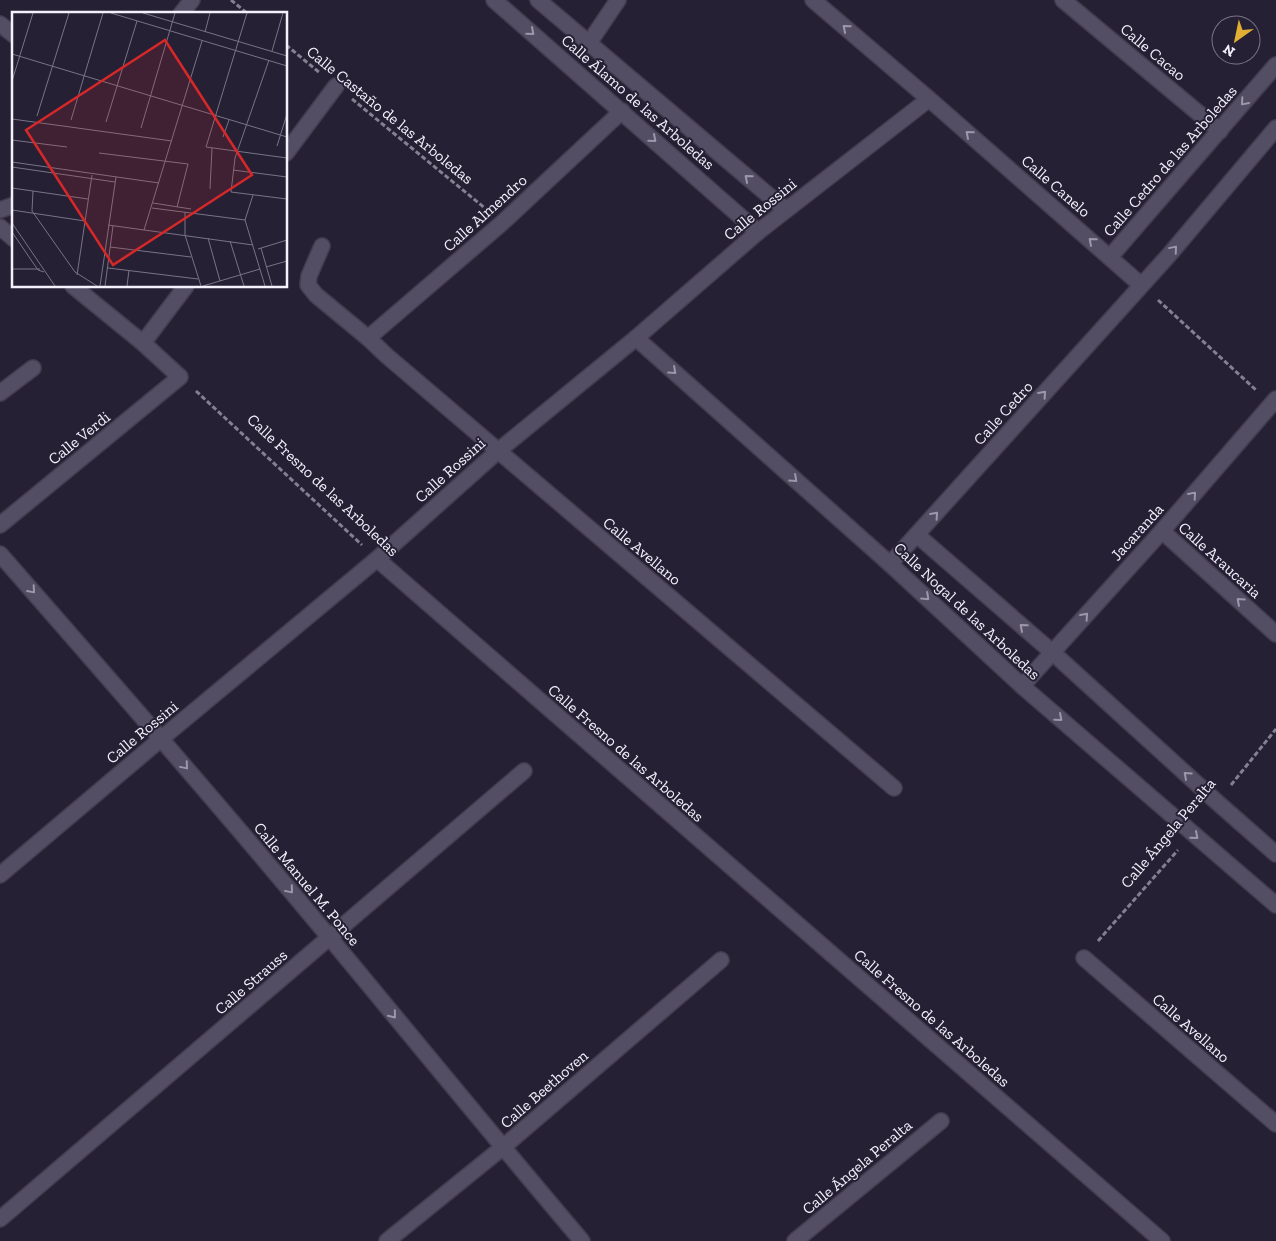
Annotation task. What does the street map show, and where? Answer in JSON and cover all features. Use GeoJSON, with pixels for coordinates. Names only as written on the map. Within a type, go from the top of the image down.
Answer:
{"type":"FeatureCollection","features":[{"type":"Feature","properties":{"kind":"street"},"geometry":{"type":"LineString","coordinates":[[183,12],[192,0]]}},
{"type":"Feature","properties":{"kind":"street","name":"Calle Álamo de las Arboledas"},"geometry":{"type":"LineString","coordinates":[[494,0],[758,232]]}},
{"type":"Feature","properties":{"kind":"street","name":"Calle Álamo de las Arboledas"},"geometry":{"type":"LineString","coordinates":[[538,0],[786,210]]}},
{"type":"Feature","properties":{"kind":"street"},"geometry":{"type":"LineString","coordinates":[[589,43],[618,0]]}},
{"type":"Feature","properties":{"kind":"street","name":"Calle Canelo"},"geometry":{"type":"LineString","coordinates":[[813,0],[929,98],[1141,285]]}},
{"type":"Feature","properties":{"kind":"street","name":"Calle Cacao"},"geometry":{"type":"LineString","coordinates":[[1063,0],[1220,131]]}},
{"type":"Feature","properties":{"kind":"street"},"geometry":{"type":"LineString","coordinates":[[0,24],[12,33]]}},
{"type":"Feature","properties":{"kind":"street","name":"Calle Cedro de las Arboledas"},"geometry":{"type":"LineString","coordinates":[[1110,257],[1276,65]]}},
{"type":"Feature","properties":{"kind":"street"},"geometry":{"type":"LineString","coordinates":[[288,150],[336,86]]}},
{"type":"Feature","properties":{"kind":"street","name":"Calle Rossini"},"geometry":{"type":"LineString","coordinates":[[0,875],[377,559],[498,451],[636,338],[758,232],[929,98]]}},
{"type":"Feature","properties":{"kind":"street","name":"Calle Almendro"},"geometry":{"type":"LineString","coordinates":[[368,338],[502,222],[622,112]]}},
{"type":"Feature","properties":{"kind":"street"},"geometry":{"type":"LineString","coordinates":[[1141,285],[1169,255],[1276,128]]}},
{"type":"Feature","properties":{"kind":"street"},"geometry":{"type":"LineString","coordinates":[[0,210],[12,206]]}},
{"type":"Feature","properties":{"kind":"street"},"geometry":{"type":"LineString","coordinates":[[0,228],[12,237]]}},
{"type":"Feature","properties":{"kind":"street","name":"Calle Avellano"},"geometry":{"type":"LineString","coordinates":[[322,246],[309,276],[308,285],[316,295],[894,788]]}},
{"type":"Feature","properties":{"kind":"street","name":"Calle Cedro"},"geometry":{"type":"LineString","coordinates":[[890,564],[1141,285]]}},
{"type":"Feature","properties":{"kind":"street"},"geometry":{"type":"LineString","coordinates":[[75,288],[143,343],[180,377]]}},
{"type":"Feature","properties":{"kind":"street"},"geometry":{"type":"LineString","coordinates":[[143,343],[184,288]]}},
{"type":"Feature","properties":{"kind":"street","name":"Calle Nogal de las Arboledas"},"geometry":{"type":"LineString","coordinates":[[636,338],[890,564],[1022,686],[1276,905]]}},
{"type":"Feature","properties":{"kind":"street"},"geometry":{"type":"LineString","coordinates":[[0,393],[33,368]]}},
{"type":"Feature","properties":{"kind":"street","name":"Calle Verdi"},"geometry":{"type":"LineString","coordinates":[[0,525],[180,377]]}},
{"type":"Feature","properties":{"kind":"street","name":"Jacaranda"},"geometry":{"type":"LineString","coordinates":[[1022,686],[1274,406]]}},
{"type":"Feature","properties":{"kind":"street","name":"Calle Araucaria"},"geometry":{"type":"LineString","coordinates":[[1162,532],[1276,634]]}},
{"type":"Feature","properties":{"kind":"street","name":"Calle Nogal de las Arboledas"},"geometry":{"type":"LineString","coordinates":[[917,535],[1052,652],[1276,854]]}},
{"type":"Feature","properties":{"kind":"street","name":"Calle Manuel M. Ponce"},"geometry":{"type":"LineString","coordinates":[[0,554],[162,738],[330,938],[502,1148],[582,1241]]}},
{"type":"Feature","properties":{"kind":"street","name":"Calle Fresno de las Arboledas"},"geometry":{"type":"LineString","coordinates":[[377,559],[1162,1241]]}},
{"type":"Feature","properties":{"kind":"street","name":"Calle Strauss"},"geometry":{"type":"LineString","coordinates":[[0,1220],[524,771]]}},
{"type":"Feature","properties":{"kind":"street","name":"Calle Avellano"},"geometry":{"type":"LineString","coordinates":[[1084,958],[1276,1124]]}},
{"type":"Feature","properties":{"kind":"street","name":"Calle Beethoven"},"geometry":{"type":"LineString","coordinates":[[388,1241],[502,1148],[721,960]]}},
{"type":"Feature","properties":{"kind":"street","name":"Calle Ángela Peralta"},"geometry":{"type":"LineString","coordinates":[[795,1241],[941,1121]]}},
{"type":"Feature","properties":{"kind":"path"},"geometry":{"type":"LineString","coordinates":[[231,0],[246,12]]}},
{"type":"Feature","properties":{"kind":"path","name":"Calle Castaño de las Arboledas"},"geometry":{"type":"LineString","coordinates":[[288,47],[502,222]]}},
{"type":"Feature","properties":{"kind":"path"},"geometry":{"type":"LineString","coordinates":[[1141,285],[1274,406]]}},
{"type":"Feature","properties":{"kind":"path","name":"Calle Fresno de las Arboledas"},"geometry":{"type":"LineString","coordinates":[[180,377],[377,559]]}},
{"type":"Feature","properties":{"kind":"path","name":"Calle Ángela Peralta"},"geometry":{"type":"LineString","coordinates":[[1218,803],[1276,729]]}},
{"type":"Feature","properties":{"kind":"path","name":"Calle Ángela Peralta"},"geometry":{"type":"LineString","coordinates":[[1084,958],[1192,833]]}}]}
